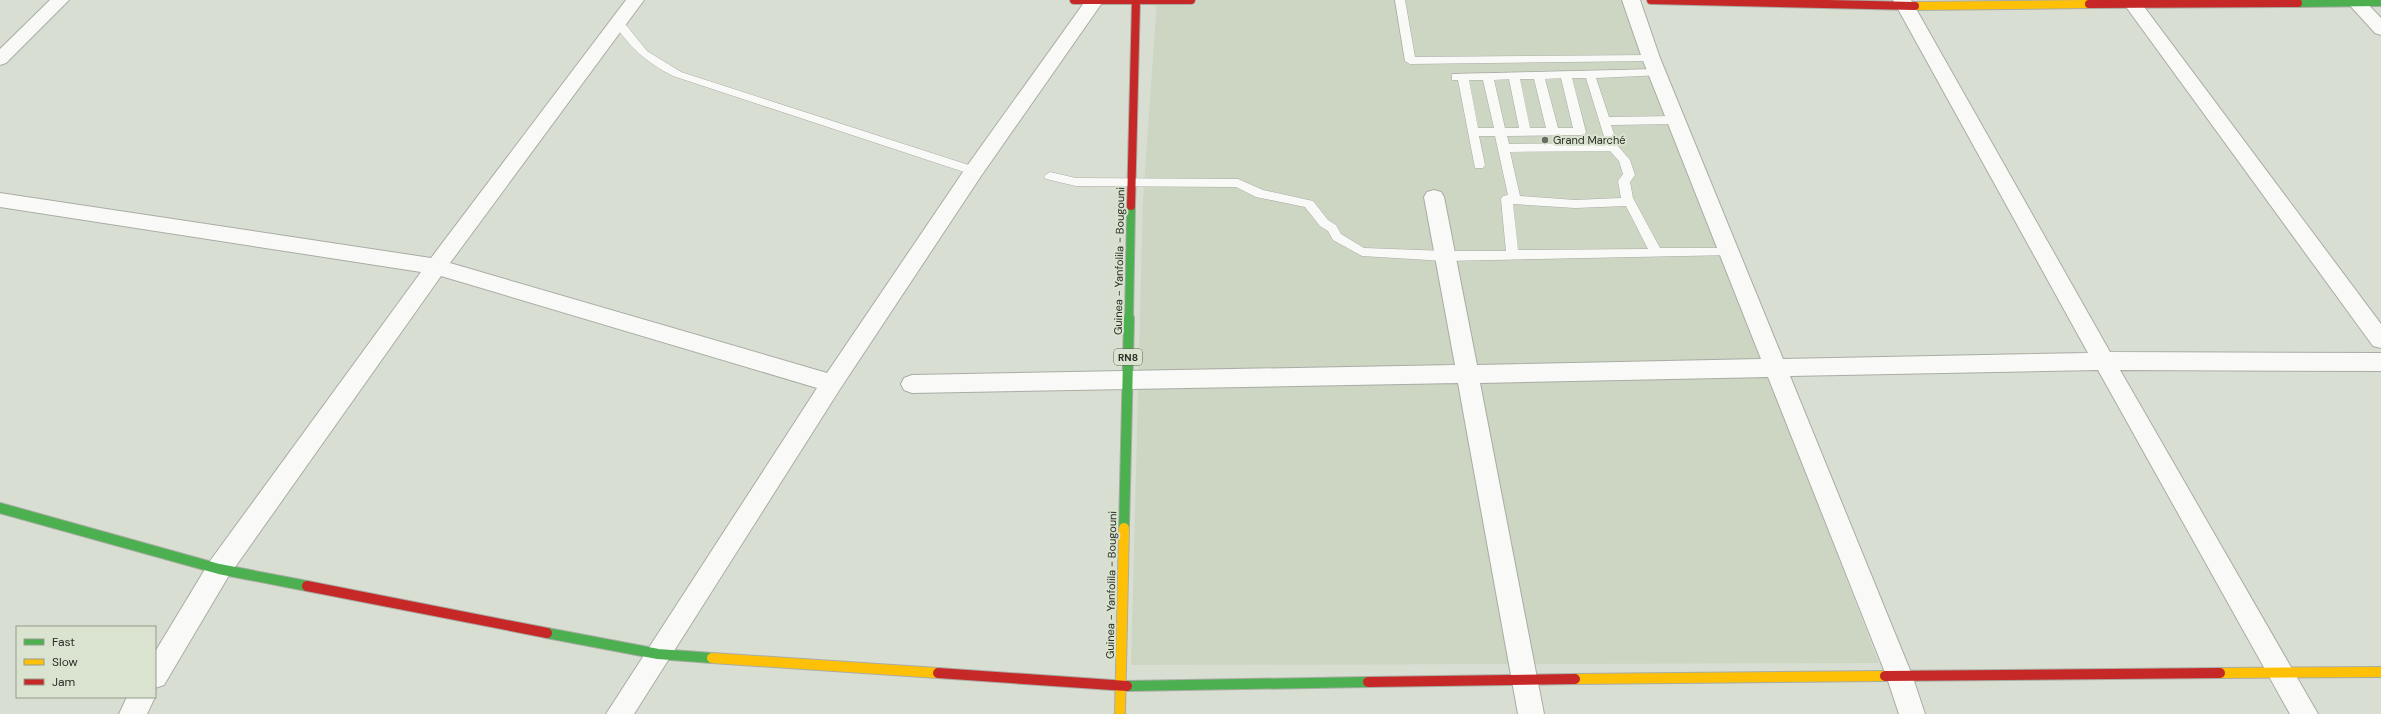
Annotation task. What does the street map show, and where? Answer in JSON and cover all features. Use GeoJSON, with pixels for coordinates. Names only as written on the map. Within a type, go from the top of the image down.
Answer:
{"type":"FeatureCollection","features":[{"type":"Feature","properties":{"kind":"street"},"geometry":{"type":"LineString","coordinates":[[0,59],[60,0]]}},
{"type":"Feature","properties":{"kind":"street"},"geometry":{"type":"LineString","coordinates":[[156,674],[219,569],[436,267],[635,0]]}},
{"type":"Feature","properties":{"kind":"street"},"geometry":{"type":"LineString","coordinates":[[1074,0],[1191,0]]}},
{"type":"Feature","properties":{"kind":"street"},"geometry":{"type":"LineString","coordinates":[[619,714],[832,383],[974,171],[1095,0]]}},
{"type":"Feature","properties":{"kind":"street","name":"Guinea - Yanfolila - Bougouni"},"geometry":{"type":"LineString","coordinates":[[1120,714],[1136,0]]}},
{"type":"Feature","properties":{"kind":"street"},"geometry":{"type":"LineString","coordinates":[[1631,0],[1655,66],[1728,252],[1899,675],[1912,714]]}},
{"type":"Feature","properties":{"kind":"street"},"geometry":{"type":"LineString","coordinates":[[1651,0],[1904,3],[2381,2]]}},
{"type":"Feature","properties":{"kind":"street"},"geometry":{"type":"LineString","coordinates":[[2355,1],[2381,30]]}},
{"type":"Feature","properties":{"kind":"street"},"geometry":{"type":"LineString","coordinates":[[2132,2],[2381,340]]}},
{"type":"Feature","properties":{"kind":"street"},"geometry":{"type":"LineString","coordinates":[[1904,3],[2104,361],[2305,714]]}},
{"type":"Feature","properties":{"kind":"street"},"geometry":{"type":"LineString","coordinates":[[1434,197],[1531,714]]}},
{"type":"Feature","properties":{"kind":"street"},"geometry":{"type":"LineString","coordinates":[[0,200],[436,267],[832,383]]}},
{"type":"Feature","properties":{"kind":"street"},"geometry":{"type":"LineString","coordinates":[[912,384],[2104,361],[2381,362]]}},
{"type":"Feature","properties":{"kind":"street"},"geometry":{"type":"LineString","coordinates":[[0,508],[219,569],[658,654],[1121,686],[1524,679],[2381,672]]}},
{"type":"Feature","properties":{"kind":"street"},"geometry":{"type":"LineString","coordinates":[[132,714],[141,698]]}},
{"type":"Feature","properties":{"kind":"lane"},"geometry":{"type":"LineString","coordinates":[[1400,0],[1410,61],[1556,59],[1655,66]]}},
{"type":"Feature","properties":{"kind":"lane"},"geometry":{"type":"LineString","coordinates":[[618,22],[633,46],[644,55],[677,74],[974,171]]}},
{"type":"Feature","properties":{"kind":"lane"},"geometry":{"type":"LineString","coordinates":[[1474,132],[1580,132],[1563,75],[1556,59]]}},
{"type":"Feature","properties":{"kind":"lane"},"geometry":{"type":"LineString","coordinates":[[1473,60],[1482,77],[1500,132],[1515,199]]}},
{"type":"Feature","properties":{"kind":"lane"},"geometry":{"type":"LineString","coordinates":[[1479,165],[1474,132],[1460,77],[1590,74],[1655,66]]}},
{"type":"Feature","properties":{"kind":"lane"},"geometry":{"type":"LineString","coordinates":[[1590,74],[1613,147],[1624,160],[1628,175],[1624,181],[1629,202],[1656,252]]}},
{"type":"Feature","properties":{"kind":"lane"},"geometry":{"type":"LineString","coordinates":[[1514,76],[1525,132]]}},
{"type":"Feature","properties":{"kind":"lane"},"geometry":{"type":"LineString","coordinates":[[1540,76],[1552,132]]}},
{"type":"Feature","properties":{"kind":"lane"},"geometry":{"type":"LineString","coordinates":[[1605,121],[1676,120]]}},
{"type":"Feature","properties":{"kind":"lane"},"geometry":{"type":"LineString","coordinates":[[1503,148],[1613,147]]}},
{"type":"Feature","properties":{"kind":"lane"},"geometry":{"type":"LineString","coordinates":[[1050,176],[1076,182],[1238,183],[1260,194],[1309,204],[1324,223],[1332,228],[1338,237],[1362,252],[1445,256],[1728,252]]}},
{"type":"Feature","properties":{"kind":"lane"},"geometry":{"type":"LineString","coordinates":[[1512,255],[1507,199],[1575,204],[1629,202]]}},
{"type":"Feature","properties":{"kind":"shaded area"},"geometry":{"type":"Polygon","coordinates":[[[1157,0],[1622,0],[1879,663],[1131,665],[1143,200],[1157,0]]]}},
{"type":"Feature","properties":{"kind":"traffic: fast"},"geometry":{"type":"LineString","coordinates":[[2298,3],[2381,2]]}},
{"type":"Feature","properties":{"kind":"traffic: fast"},"geometry":{"type":"LineString","coordinates":[[1124,528],[1131,206]]}},
{"type":"Feature","properties":{"kind":"traffic: fast"},"geometry":{"type":"LineString","coordinates":[[0,508],[219,569],[307,586]]}},
{"type":"Feature","properties":{"kind":"traffic: fast"},"geometry":{"type":"LineString","coordinates":[[547,633],[658,654],[712,658]]}},
{"type":"Feature","properties":{"kind":"traffic: fast"},"geometry":{"type":"LineString","coordinates":[[1127,686],[1368,682]]}},
{"type":"Feature","properties":{"kind":"traffic: slow"},"geometry":{"type":"LineString","coordinates":[[1915,6],[2089,4]]}},
{"type":"Feature","properties":{"kind":"traffic: slow"},"geometry":{"type":"LineString","coordinates":[[1120,714],[1124,528]]}},
{"type":"Feature","properties":{"kind":"traffic: slow"},"geometry":{"type":"LineString","coordinates":[[712,658],[938,673]]}},
{"type":"Feature","properties":{"kind":"traffic: slow"},"geometry":{"type":"LineString","coordinates":[[2220,673],[2381,672]]}},
{"type":"Feature","properties":{"kind":"traffic: slow"},"geometry":{"type":"LineString","coordinates":[[1575,679],[1885,676]]}},
{"type":"Feature","properties":{"kind":"traffic: jam"},"geometry":{"type":"LineString","coordinates":[[1074,0],[1191,0]]}},
{"type":"Feature","properties":{"kind":"traffic: jam"},"geometry":{"type":"LineString","coordinates":[[1131,206],[1136,0]]}},
{"type":"Feature","properties":{"kind":"traffic: jam"},"geometry":{"type":"LineString","coordinates":[[1651,0],[1915,6]]}},
{"type":"Feature","properties":{"kind":"traffic: jam"},"geometry":{"type":"LineString","coordinates":[[2089,4],[2298,3]]}},
{"type":"Feature","properties":{"kind":"traffic: jam"},"geometry":{"type":"LineString","coordinates":[[307,586],[547,633]]}},
{"type":"Feature","properties":{"kind":"traffic: jam"},"geometry":{"type":"LineString","coordinates":[[938,673],[1127,686]]}},
{"type":"Feature","properties":{"kind":"traffic: jam"},"geometry":{"type":"LineString","coordinates":[[1885,676],[2220,673]]}},
{"type":"Feature","properties":{"kind":"traffic: jam"},"geometry":{"type":"LineString","coordinates":[[1368,682],[1575,679]]}},
{"type":"Feature","properties":{"kind":"place","name":"Grand Marché"},"geometry":{"type":"Point","coordinates":[1545,140]}}]}
